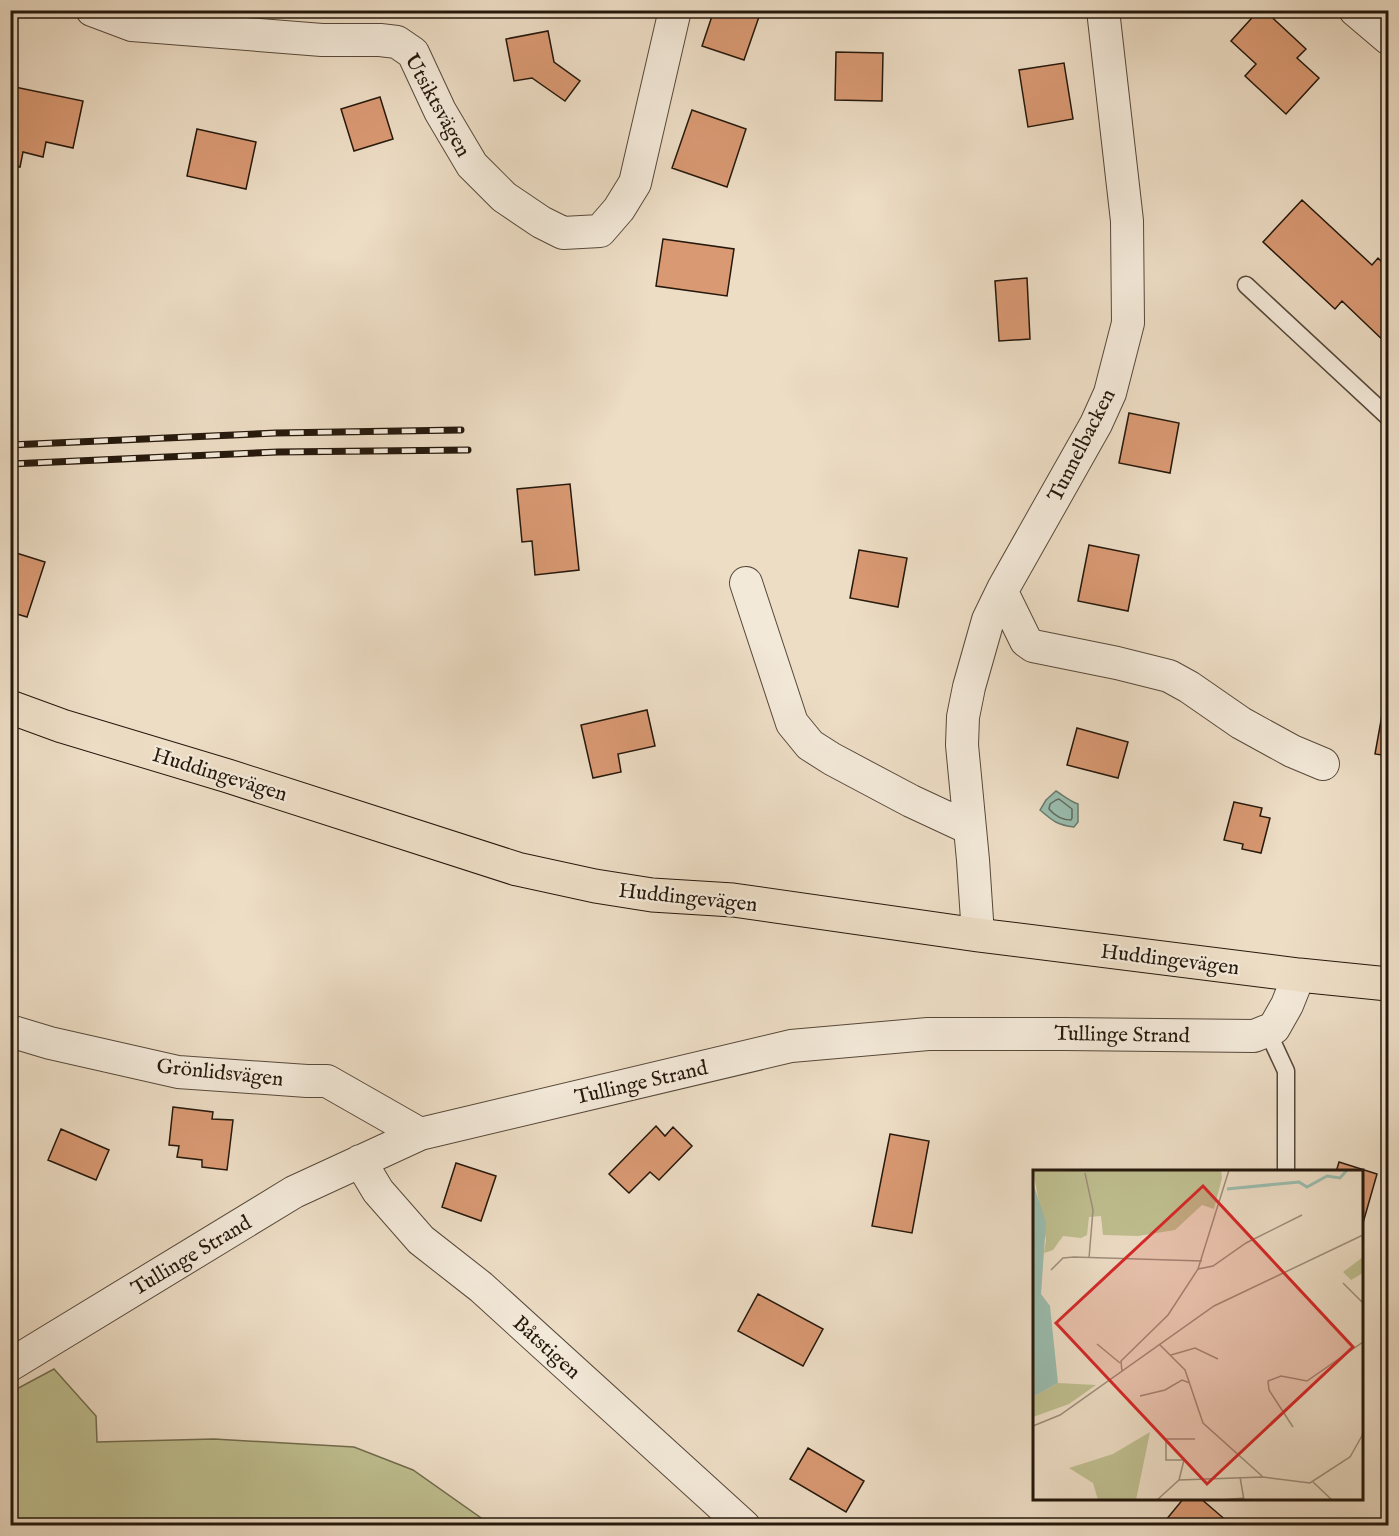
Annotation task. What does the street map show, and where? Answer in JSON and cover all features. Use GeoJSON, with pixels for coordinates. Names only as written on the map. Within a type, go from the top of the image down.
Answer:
{"type":"FeatureCollection","features":[{"type":"Feature","properties":{"kind":"main road","name":"Huddingevägen"},"geometry":{"type":"LineString","coordinates":[[10,707],[62,726],[228,776],[516,869],[595,886],[641,893],[733,900],[978,935],[1389,984]]}},
{"type":"Feature","properties":{"kind":"street","name":"Utsiktsvägen"},"geometry":{"type":"LineString","coordinates":[[92,10],[132,25],[322,40],[397,42],[413,53],[440,111],[472,165],[504,197],[541,222],[563,233],[600,231],[620,209],[635,183],[675,10]]}},
{"type":"Feature","properties":{"kind":"street","name":"Tunnelbacken"},"geometry":{"type":"LineString","coordinates":[[978,935],[962,744],[963,717],[969,687],[988,620],[1096,424],[1110,393],[1128,322],[1127,220],[1103,10]]}},
{"type":"Feature","properties":{"kind":"street"},"geometry":{"type":"LineString","coordinates":[[1355,10],[1389,38]]}},
{"type":"Feature","properties":{"kind":"street"},"geometry":{"type":"LineString","coordinates":[[746,583],[792,723],[810,746],[911,801],[969,828]]}},
{"type":"Feature","properties":{"kind":"street"},"geometry":{"type":"LineString","coordinates":[[1002,592],[1026,641],[1033,646],[1169,676],[1241,723],[1292,751],[1323,764]]}},
{"type":"Feature","properties":{"kind":"street"},"geometry":{"type":"LineString","coordinates":[[1267,1030],[1274,1028],[1287,1005],[1299,975]]}},
{"type":"Feature","properties":{"kind":"street","name":"Tullinge Strand"},"geometry":{"type":"LineString","coordinates":[[10,1365],[294,1192],[420,1134],[791,1046],[928,1034],[1254,1036],[1267,1030]]}},
{"type":"Feature","properties":{"kind":"street","name":"Grönlidsvägen"},"geometry":{"type":"LineString","coordinates":[[10,1031],[50,1043],[178,1072],[327,1081],[420,1134]]}},
{"type":"Feature","properties":{"kind":"street","name":"Båtstigen"},"geometry":{"type":"LineString","coordinates":[[360,1161],[378,1191],[421,1240],[489,1295],[744,1526]]}},
{"type":"Feature","properties":{"kind":"lane"},"geometry":{"type":"LineString","coordinates":[[1246,285],[1389,417]]}},
{"type":"Feature","properties":{"kind":"lane"},"geometry":{"type":"LineString","coordinates":[[1267,1030],[1286,1071],[1286,1170]]}},
{"type":"Feature","properties":{"kind":"green space"},"geometry":{"type":"Polygon","coordinates":[[[54,1369],[96,1416],[97,1442],[214,1439],[354,1447],[413,1470],[491,1525],[11,1525],[11,1392],[54,1369]]]}},
{"type":"Feature","properties":{"kind":"water"},"geometry":{"type":"Polygon","coordinates":[[[1056,791],[1078,804],[1078,822],[1074,827],[1056,822],[1040,810],[1046,800],[1056,791]]]}},
{"type":"Feature","properties":{"kind":"building"},"geometry":{"type":"Polygon","coordinates":[[[714,10],[761,11],[744,60],[702,46],[714,10]]]}},
{"type":"Feature","properties":{"kind":"building"},"geometry":{"type":"Polygon","coordinates":[[[1259,10],[1264,10],[1306,49],[1297,58],[1319,78],[1286,114],[1245,76],[1256,64],[1231,41],[1259,10]]]}},
{"type":"Feature","properties":{"kind":"building"},"geometry":{"type":"Polygon","coordinates":[[[548,31],[554,62],[580,81],[565,101],[532,78],[514,81],[506,39],[548,31]]]}},
{"type":"Feature","properties":{"kind":"building"},"geometry":{"type":"Polygon","coordinates":[[[836,52],[883,53],[882,101],[835,100],[836,52]]]}},
{"type":"Feature","properties":{"kind":"building"},"geometry":{"type":"Polygon","coordinates":[[[1064,63],[1073,119],[1028,127],[1019,70],[1064,63]]]}},
{"type":"Feature","properties":{"kind":"building"},"geometry":{"type":"Polygon","coordinates":[[[10,86],[83,101],[73,148],[46,142],[43,157],[23,152],[20,167],[10,165],[10,86]]]}},
{"type":"Feature","properties":{"kind":"building"},"geometry":{"type":"Polygon","coordinates":[[[380,97],[393,139],[354,151],[341,109],[380,97]]]}},
{"type":"Feature","properties":{"kind":"building"},"geometry":{"type":"Polygon","coordinates":[[[692,110],[746,129],[727,187],[672,168],[692,110]]]}},
{"type":"Feature","properties":{"kind":"building"},"geometry":{"type":"Polygon","coordinates":[[[197,129],[256,142],[246,189],[187,176],[197,129]]]}},
{"type":"Feature","properties":{"kind":"building"},"geometry":{"type":"Polygon","coordinates":[[[1302,200],[1372,265],[1378,258],[1388,268],[1388,345],[1342,301],[1335,309],[1263,242],[1302,200]]]}},
{"type":"Feature","properties":{"kind":"building"},"geometry":{"type":"Polygon","coordinates":[[[663,239],[734,249],[727,296],[656,286],[663,239]]]}},
{"type":"Feature","properties":{"kind":"building"},"geometry":{"type":"Polygon","coordinates":[[[1027,278],[1030,339],[999,341],[995,281],[1027,278]]]}},
{"type":"Feature","properties":{"kind":"building"},"geometry":{"type":"Polygon","coordinates":[[[1129,413],[1179,423],[1170,473],[1119,463],[1129,413]]]}},
{"type":"Feature","properties":{"kind":"building"},"geometry":{"type":"Polygon","coordinates":[[[570,484],[579,570],[535,575],[532,541],[522,542],[517,489],[570,484]]]}},
{"type":"Feature","properties":{"kind":"building"},"geometry":{"type":"Polygon","coordinates":[[[1089,545],[1139,555],[1128,611],[1078,601],[1089,545]]]}},
{"type":"Feature","properties":{"kind":"building"},"geometry":{"type":"Polygon","coordinates":[[[859,550],[907,558],[898,607],[850,598],[859,550]]]}},
{"type":"Feature","properties":{"kind":"building"},"geometry":{"type":"Polygon","coordinates":[[[10,551],[45,562],[27,617],[10,612],[10,551]]]}},
{"type":"Feature","properties":{"kind":"building"},"geometry":{"type":"Polygon","coordinates":[[[1384,704],[1388,705],[1388,756],[1375,754],[1384,704]]]}},
{"type":"Feature","properties":{"kind":"building"},"geometry":{"type":"Polygon","coordinates":[[[647,710],[655,746],[618,754],[621,772],[593,778],[581,725],[647,710]]]}},
{"type":"Feature","properties":{"kind":"building"},"geometry":{"type":"Polygon","coordinates":[[[1077,728],[1128,742],[1118,778],[1067,765],[1077,728]]]}},
{"type":"Feature","properties":{"kind":"building"},"geometry":{"type":"Polygon","coordinates":[[[1234,802],[1262,808],[1260,816],[1270,818],[1261,853],[1242,849],[1243,844],[1224,840],[1234,802]]]}},
{"type":"Feature","properties":{"kind":"building"},"geometry":{"type":"Polygon","coordinates":[[[173,1107],[213,1112],[212,1119],[233,1120],[227,1170],[202,1167],[202,1160],[177,1157],[179,1146],[169,1145],[173,1107]]]}},
{"type":"Feature","properties":{"kind":"building"},"geometry":{"type":"Polygon","coordinates":[[[656,1126],[665,1136],[673,1127],[692,1146],[659,1180],[650,1172],[629,1193],[609,1174],[656,1126]]]}},
{"type":"Feature","properties":{"kind":"building"},"geometry":{"type":"Polygon","coordinates":[[[61,1129],[109,1150],[96,1180],[48,1160],[61,1129]]]}},
{"type":"Feature","properties":{"kind":"building"},"geometry":{"type":"Polygon","coordinates":[[[890,1134],[929,1141],[912,1233],[872,1226],[890,1134]]]}},
{"type":"Feature","properties":{"kind":"building"},"geometry":{"type":"Polygon","coordinates":[[[1339,1162],[1377,1174],[1363,1223],[1363,1170],[1337,1170],[1339,1162]]]}},
{"type":"Feature","properties":{"kind":"building"},"geometry":{"type":"Polygon","coordinates":[[[456,1163],[496,1176],[481,1221],[442,1207],[456,1163]]]}},
{"type":"Feature","properties":{"kind":"building"},"geometry":{"type":"Polygon","coordinates":[[[758,1294],[823,1329],[803,1366],[738,1331],[758,1294]]]}},
{"type":"Feature","properties":{"kind":"building"},"geometry":{"type":"Polygon","coordinates":[[[808,1448],[864,1481],[846,1512],[790,1479],[808,1448]]]}},
{"type":"Feature","properties":{"kind":"building"},"geometry":{"type":"Polygon","coordinates":[[[1182,1500],[1202,1500],[1228,1522],[1225,1526],[1161,1526],[1182,1500]]]}},
{"type":"Feature","properties":{"kind":"railway"},"geometry":{"type":"LineString","coordinates":[[10,445],[276,433],[461,430]]}},
{"type":"Feature","properties":{"kind":"railway"},"geometry":{"type":"LineString","coordinates":[[10,464],[278,452],[468,450]]}}]}
